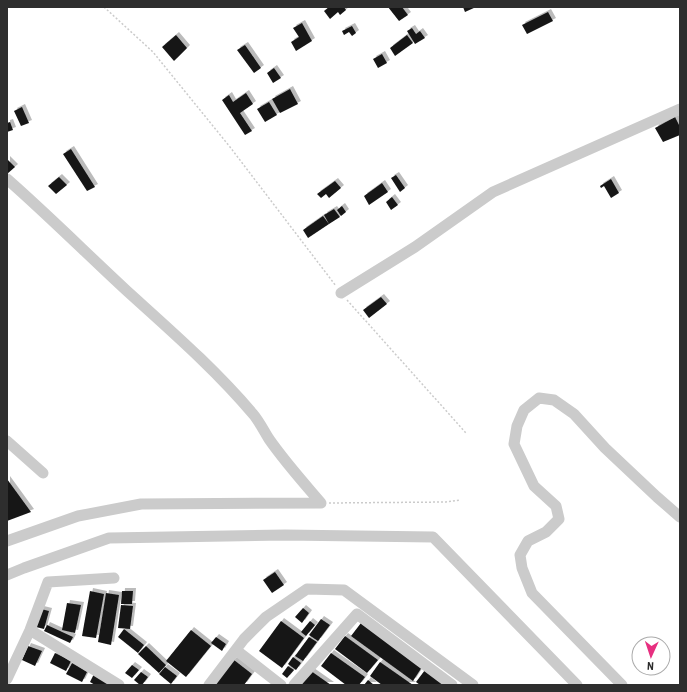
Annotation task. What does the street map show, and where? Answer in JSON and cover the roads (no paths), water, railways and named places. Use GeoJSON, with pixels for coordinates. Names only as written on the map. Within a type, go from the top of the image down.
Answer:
{"type":"FeatureCollection","features":[{"type":"Feature","properties":{"kind":"street"},"geometry":{"type":"LineString","coordinates":[[341,293],[415,247],[493,192],[680,109]]}},
{"type":"Feature","properties":{"kind":"street"},"geometry":{"type":"LineString","coordinates":[[7,179],[35,203],[64,232],[162,321],[204,362],[254,415],[274,446],[321,503],[142,504],[78,516],[7,542]]}},
{"type":"Feature","properties":{"kind":"street"},"geometry":{"type":"LineString","coordinates":[[622,685],[532,593],[522,568],[520,555],[528,541],[546,532],[558,519],[556,506],[534,486],[514,444],[517,426],[524,410],[539,398],[554,400],[574,414],[605,448],[680,517]]}},
{"type":"Feature","properties":{"kind":"street"},"geometry":{"type":"LineString","coordinates":[[7,441],[42,473]]}},
{"type":"Feature","properties":{"kind":"street"},"geometry":{"type":"LineString","coordinates":[[7,575],[109,538],[285,535],[433,537],[577,685]]}},
{"type":"Feature","properties":{"kind":"street"},"geometry":{"type":"LineString","coordinates":[[7,679],[30,630],[48,582],[114,578]]}},
{"type":"Feature","properties":{"kind":"street"},"geometry":{"type":"LineString","coordinates":[[209,685],[244,639],[266,617],[307,589],[344,590],[473,685]]}},
{"type":"Feature","properties":{"kind":"street"},"geometry":{"type":"LineString","coordinates":[[294,685],[357,614],[452,685]]}},
{"type":"Feature","properties":{"kind":"street"},"geometry":{"type":"LineString","coordinates":[[30,630],[119,685]]}},
{"type":"Feature","properties":{"kind":"street"},"geometry":{"type":"LineString","coordinates":[[236,650],[281,685]]}}]}
